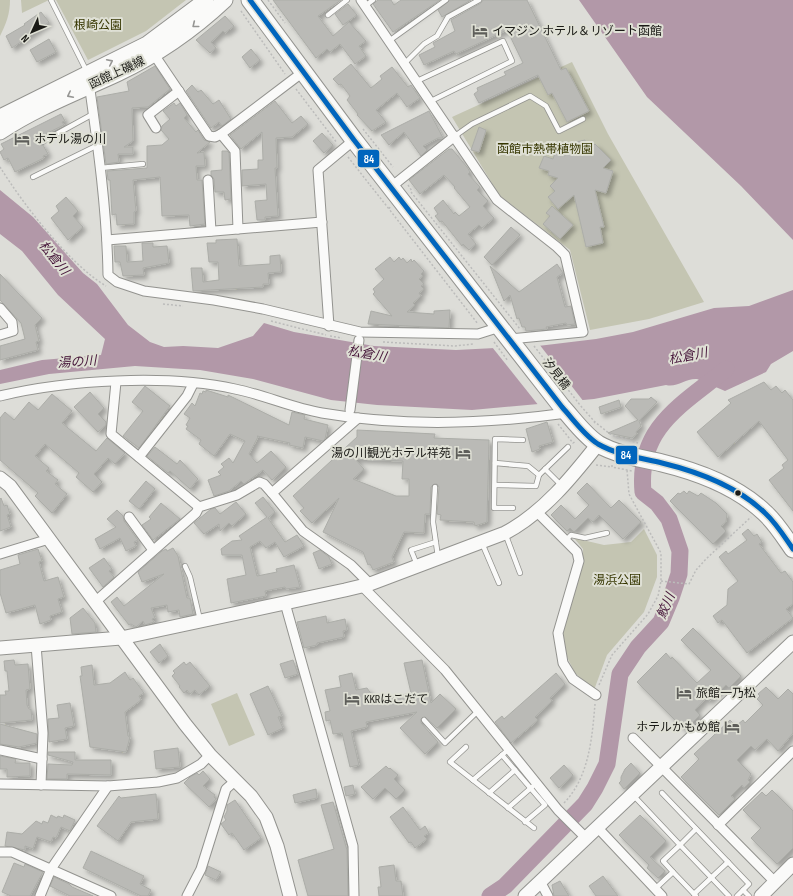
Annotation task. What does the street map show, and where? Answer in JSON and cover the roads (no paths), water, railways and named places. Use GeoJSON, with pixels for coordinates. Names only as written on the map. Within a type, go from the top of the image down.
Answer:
{"type":"FeatureCollection","features":[{"type":"Feature","properties":{"kind":"highway"},"geometry":{"type":"LineString","coordinates":[[251,1],[297,77],[348,145],[396,194],[501,338],[569,408],[585,433],[598,444],[616,452],[681,468],[719,481],[760,509],[779,529],[793,548]]}},
{"type":"Feature","properties":{"kind":"main road","name":"函館上磯線"},"geometry":{"type":"LineString","coordinates":[[0,117],[88,79],[117,74],[150,50],[206,0]]}},
{"type":"Feature","properties":{"kind":"main road","name":"函館上磯線"},"geometry":{"type":"LineString","coordinates":[[150,50],[186,32],[225,0]]}},
{"type":"Feature","properties":{"kind":"main road","name":"函館上磯線"},"geometry":{"type":"LineString","coordinates":[[0,132],[88,79]]}},
{"type":"Feature","properties":{"kind":"street"},"geometry":{"type":"LineString","coordinates":[[88,79],[98,145],[107,240],[108,275],[117,282],[144,291],[221,301],[263,309],[329,326],[373,332],[478,334],[501,338],[583,332],[575,291],[565,256],[497,200],[455,136],[363,3]]}},
{"type":"Feature","properties":{"kind":"street"},"geometry":{"type":"LineString","coordinates":[[150,50],[209,136],[215,137],[222,134],[297,77]]}},
{"type":"Feature","properties":{"kind":"street"},"geometry":{"type":"LineString","coordinates":[[156,128],[148,116],[179,91]]}},
{"type":"Feature","properties":{"kind":"street"},"geometry":{"type":"LineString","coordinates":[[222,134],[235,151],[238,229]]}},
{"type":"Feature","properties":{"kind":"street"},"geometry":{"type":"LineString","coordinates":[[396,194],[455,136]]}},
{"type":"Feature","properties":{"kind":"street"},"geometry":{"type":"LineString","coordinates":[[329,326],[318,170],[348,145]]}},
{"type":"Feature","properties":{"kind":"street"},"geometry":{"type":"LineString","coordinates":[[208,180],[211,231]]}},
{"type":"Feature","properties":{"kind":"street"},"geometry":{"type":"LineString","coordinates":[[107,240],[322,222]]}},
{"type":"Feature","properties":{"kind":"street"},"geometry":{"type":"LineString","coordinates":[[0,308],[12,322],[13,331],[0,335]]}},
{"type":"Feature","properties":{"kind":"street"},"geometry":{"type":"LineString","coordinates":[[350,408],[359,341]]}},
{"type":"Feature","properties":{"kind":"street"},"geometry":{"type":"LineString","coordinates":[[0,396],[55,387],[116,382],[172,382],[235,389],[322,413],[358,418],[474,422],[569,408]]}},
{"type":"Feature","properties":{"kind":"street"},"geometry":{"type":"LineString","coordinates":[[116,382],[111,434],[199,507]]}},
{"type":"Feature","properties":{"kind":"street"},"geometry":{"type":"LineString","coordinates":[[139,457],[187,396],[193,384]]}},
{"type":"Feature","properties":{"kind":"street"},"geometry":{"type":"LineString","coordinates":[[272,492],[358,418]]}},
{"type":"Feature","properties":{"kind":"street"},"geometry":{"type":"LineString","coordinates":[[0,648],[121,638],[201,622],[366,585],[505,533],[520,525],[537,512],[562,486],[598,444]]}},
{"type":"Feature","properties":{"kind":"street"},"geometry":{"type":"LineString","coordinates":[[0,478],[10,486],[121,638],[210,755],[251,796],[266,817],[277,846],[290,896]]}},
{"type":"Feature","properties":{"kind":"street"},"geometry":{"type":"LineString","coordinates":[[95,602],[196,513],[199,507],[236,494],[259,482],[264,484],[303,531],[351,565],[366,585],[445,670],[509,749],[534,786],[582,834]]}},
{"type":"Feature","properties":{"kind":"street"},"geometry":{"type":"LineString","coordinates":[[537,512],[577,552],[579,561],[558,633],[563,663],[573,679],[596,695]]}},
{"type":"Feature","properties":{"kind":"street"},"geometry":{"type":"LineString","coordinates":[[129,517],[153,550]]}},
{"type":"Feature","properties":{"kind":"street"},"geometry":{"type":"LineString","coordinates":[[0,554],[49,539]]}},
{"type":"Feature","properties":{"kind":"street"},"geometry":{"type":"LineString","coordinates":[[285,603],[353,846],[354,896]]}},
{"type":"Feature","properties":{"kind":"street"},"geometry":{"type":"LineString","coordinates":[[525,896],[540,882],[582,834],[597,827],[662,768],[793,642]]}},
{"type":"Feature","properties":{"kind":"street"},"geometry":{"type":"LineString","coordinates":[[36,645],[43,733],[41,785]]}},
{"type":"Feature","properties":{"kind":"street"},"geometry":{"type":"LineString","coordinates":[[633,738],[775,882]]}},
{"type":"Feature","properties":{"kind":"street"},"geometry":{"type":"LineString","coordinates":[[0,750],[42,759]]}},
{"type":"Feature","properties":{"kind":"street"},"geometry":{"type":"LineString","coordinates":[[718,825],[793,751]]}},
{"type":"Feature","properties":{"kind":"street"},"geometry":{"type":"LineString","coordinates":[[0,784],[108,786],[158,782],[177,778],[200,764],[210,755]]}},
{"type":"Feature","properties":{"kind":"street"},"geometry":{"type":"LineString","coordinates":[[187,896],[201,869],[226,789],[235,781]]}},
{"type":"Feature","properties":{"kind":"street"},"geometry":{"type":"LineString","coordinates":[[40,896],[51,869],[108,786]]}},
{"type":"Feature","properties":{"kind":"street"},"geometry":{"type":"LineString","coordinates":[[597,827],[662,896]]}},
{"type":"Feature","properties":{"kind":"street"},"geometry":{"type":"LineString","coordinates":[[0,852],[12,852],[111,896]]}},
{"type":"Feature","properties":{"kind":"street"},"geometry":{"type":"LineString","coordinates":[[761,896],[793,864]]}},
{"type":"Feature","properties":{"kind":"street"},"geometry":{"type":"LineString","coordinates":[[540,882],[548,896]]}},
{"type":"Feature","properties":{"kind":"lane"},"geometry":{"type":"LineString","coordinates":[[52,0],[88,79]]}},
{"type":"Feature","properties":{"kind":"lane"},"geometry":{"type":"LineString","coordinates":[[328,15],[347,0]]}},
{"type":"Feature","properties":{"kind":"lane"},"geometry":{"type":"LineString","coordinates":[[363,3],[373,0]]}},
{"type":"Feature","properties":{"kind":"lane"},"geometry":{"type":"LineString","coordinates":[[389,41],[446,0]]}},
{"type":"Feature","properties":{"kind":"lane"},"geometry":{"type":"LineString","coordinates":[[404,63],[424,44],[437,36],[448,17],[479,0]]}},
{"type":"Feature","properties":{"kind":"lane"},"geometry":{"type":"LineString","coordinates":[[417,81],[503,41],[512,61],[431,101]]}},
{"type":"Feature","properties":{"kind":"lane"},"geometry":{"type":"LineString","coordinates":[[455,136],[472,124],[530,96],[546,106],[559,131],[583,119]]}},
{"type":"Feature","properties":{"kind":"lane"},"geometry":{"type":"LineString","coordinates":[[42,142],[93,114]]}},
{"type":"Feature","properties":{"kind":"lane"},"geometry":{"type":"LineString","coordinates":[[33,177],[98,145]]}},
{"type":"Feature","properties":{"kind":"lane"},"geometry":{"type":"LineString","coordinates":[[100,168],[143,164]]}},
{"type":"Feature","properties":{"kind":"lane"},"geometry":{"type":"LineString","coordinates":[[512,508],[494,508],[495,439],[523,440]]}},
{"type":"Feature","properties":{"kind":"lane"},"geometry":{"type":"LineString","coordinates":[[495,485],[536,486],[539,475],[568,447]]}},
{"type":"Feature","properties":{"kind":"lane"},"geometry":{"type":"LineString","coordinates":[[495,464],[528,466],[539,475]]}},
{"type":"Feature","properties":{"kind":"lane"},"geometry":{"type":"LineString","coordinates":[[545,470],[562,486]]}},
{"type":"Feature","properties":{"kind":"lane"},"geometry":{"type":"LineString","coordinates":[[435,487],[433,522],[438,559]]}},
{"type":"Feature","properties":{"kind":"lane"},"geometry":{"type":"LineString","coordinates":[[505,533],[520,573]]}},
{"type":"Feature","properties":{"kind":"lane"},"geometry":{"type":"LineString","coordinates":[[566,540],[571,535],[585,538],[607,534]]}},
{"type":"Feature","properties":{"kind":"lane"},"geometry":{"type":"LineString","coordinates":[[417,566],[411,550],[436,542]]}},
{"type":"Feature","properties":{"kind":"lane"},"geometry":{"type":"LineString","coordinates":[[481,542],[499,583]]}},
{"type":"Feature","properties":{"kind":"lane"},"geometry":{"type":"LineString","coordinates":[[185,566],[190,577],[201,622]]}},
{"type":"Feature","properties":{"kind":"lane"},"geometry":{"type":"LineString","coordinates":[[424,720],[445,743],[478,711]]}},
{"type":"Feature","properties":{"kind":"lane"},"geometry":{"type":"LineString","coordinates":[[466,748],[450,762],[534,828]]}},
{"type":"Feature","properties":{"kind":"lane"},"geometry":{"type":"LineString","coordinates":[[473,780],[509,749]]}},
{"type":"Feature","properties":{"kind":"lane"},"geometry":{"type":"LineString","coordinates":[[502,755],[515,770],[534,786],[545,805],[525,822]]}},
{"type":"Feature","properties":{"kind":"lane"},"geometry":{"type":"LineString","coordinates":[[489,793],[515,770]]}},
{"type":"Feature","properties":{"kind":"lane"},"geometry":{"type":"LineString","coordinates":[[508,808],[534,786]]}},
{"type":"Feature","properties":{"kind":"lane"},"geometry":{"type":"LineString","coordinates":[[662,793],[749,884],[737,896]]}},
{"type":"Feature","properties":{"kind":"lane"},"geometry":{"type":"LineString","coordinates":[[633,794],[729,896]]}},
{"type":"Feature","properties":{"kind":"lane"},"geometry":{"type":"LineString","coordinates":[[696,829],[663,861],[695,895],[728,862]]}},
{"type":"Feature","properties":{"kind":"lane"},"geometry":{"type":"LineString","coordinates":[[655,889],[673,872]]}},
{"type":"Feature","properties":{"kind":"lane"},"geometry":{"type":"LineString","coordinates":[[743,890],[749,896]]}},
{"type":"Feature","properties":{"kind":"water"},"geometry":{"type":"Polygon","coordinates":[[[579,0],[793,0],[793,240],[741,186],[647,97],[579,0]]]}},
{"type":"Feature","properties":{"kind":"water"},"geometry":{"type":"Polygon","coordinates":[[[0,190],[33,217],[83,273],[97,284],[128,325],[150,342],[164,347],[183,346],[218,348],[253,336],[264,323],[294,332],[374,346],[456,350],[538,346],[596,339],[633,332],[714,308],[749,306],[793,290],[793,351],[771,364],[766,372],[725,391],[697,379],[693,379],[670,386],[666,385],[594,399],[472,410],[377,405],[331,400],[253,379],[200,370],[135,366],[49,374],[0,384],[0,370],[42,360],[101,355],[105,339],[58,295],[22,251],[0,234],[0,190]]]}},
{"type":"Feature","properties":{"kind":"waterway","name":"鮫川"},"geometry":{"type":"LineString","coordinates":[[490,896],[505,886],[585,804],[607,764],[620,674],[638,647],[661,622],[679,574],[680,551],[669,519],[657,503],[643,492],[643,470],[647,450],[655,434],[666,420],[694,394],[726,369]]}},
{"type":"Feature","properties":{"kind":"place","name":"イマジン ホテル＆リゾート函館"},"geometry":{"type":"Point","coordinates":[480,31]}},
{"type":"Feature","properties":{"kind":"place","name":"ホテル湯の川"},"geometry":{"type":"Point","coordinates":[22,139]}},
{"type":"Feature","properties":{"kind":"place","name":"湯の川観光ホテル祥苑"},"geometry":{"type":"Point","coordinates":[463,453]}},
{"type":"Feature","properties":{"kind":"place","name":"旅館一乃松"},"geometry":{"type":"Point","coordinates":[684,693]}},
{"type":"Feature","properties":{"kind":"place","name":"KKRはこだて"},"geometry":{"type":"Point","coordinates":[352,699]}},
{"type":"Feature","properties":{"kind":"place","name":"ホテルかもめ館"},"geometry":{"type":"Point","coordinates":[732,727]}},
{"type":"Feature","properties":{"kind":"park label","name":"根崎公園"},"geometry":{"type":"Point","coordinates":[98,25]}},
{"type":"Feature","properties":{"kind":"park label","name":"函館市熱帯植物園"},"geometry":{"type":"Point","coordinates":[545,149]}},
{"type":"Feature","properties":{"kind":"park label","name":"湯浜公園"},"geometry":{"type":"Point","coordinates":[617,580]}},
{"type":"Feature","properties":{"kind":"water label","name":"松倉川"},"geometry":{"type":"Point","coordinates":[54,258]}},
{"type":"Feature","properties":{"kind":"water label","name":"松倉川"},"geometry":{"type":"Point","coordinates":[367,354]}},
{"type":"Feature","properties":{"kind":"water label","name":"松倉川"},"geometry":{"type":"Point","coordinates":[688,356]}},
{"type":"Feature","properties":{"kind":"water label","name":"湯の川"},"geometry":{"type":"Point","coordinates":[77,362]}}]}
